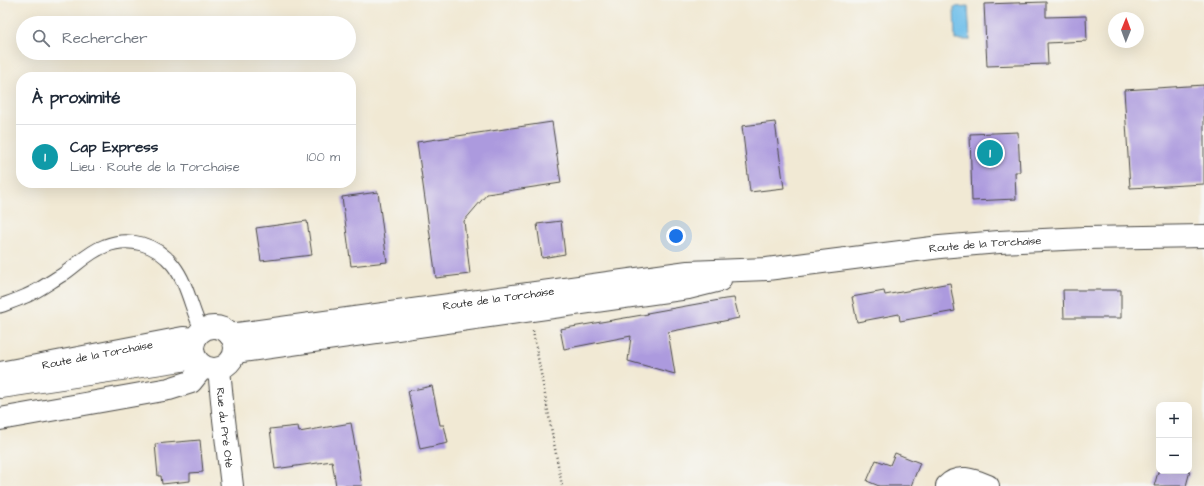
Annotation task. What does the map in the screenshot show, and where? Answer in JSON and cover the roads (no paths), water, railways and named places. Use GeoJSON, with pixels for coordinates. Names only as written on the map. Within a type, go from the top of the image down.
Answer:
{"type":"FeatureCollection","features":[{"type":"Feature","properties":{"kind":"main road","name":"Route de la Torchaise"},"geometry":{"type":"LineString","coordinates":[[203,353],[214,327],[226,331],[233,343],[688,288],[767,269],[940,247],[999,242],[1085,238],[1204,236]]}},
{"type":"Feature","properties":{"kind":"main road","name":"Route de la Torchaise"},"geometry":{"type":"LineString","coordinates":[[0,373],[183,338],[203,353]]}},
{"type":"Feature","properties":{"kind":"main road"},"geometry":{"type":"LineString","coordinates":[[0,419],[175,387],[191,382],[203,353],[230,363],[233,343]]}},
{"type":"Feature","properties":{"kind":"main road","name":"Route de la Torchaise"},"geometry":{"type":"LineString","coordinates":[[0,387],[203,353]]}},
{"type":"Feature","properties":{"kind":"main road","name":"Rue du Pré Oté"},"geometry":{"type":"LineString","coordinates":[[203,353],[223,411],[232,486]]}},
{"type":"Feature","properties":{"kind":"main road"},"geometry":{"type":"LineString","coordinates":[[947,486],[951,482],[964,479],[973,479],[988,486]]}},
{"type":"Feature","properties":{"kind":"lane"},"geometry":{"type":"LineString","coordinates":[[0,306],[26,296],[64,274],[90,254],[104,246],[120,242],[136,242],[150,247],[163,255],[173,265],[182,281],[193,308],[203,353]]}},
{"type":"Feature","properties":{"kind":"water"},"geometry":{"type":"Polygon","coordinates":[[[968,6],[970,40],[955,40],[954,7],[968,6]]]}},
{"type":"Feature","properties":{"kind":"place","name":"Cap Express"},"geometry":{"type":"Point","coordinates":[990,153]}}]}
